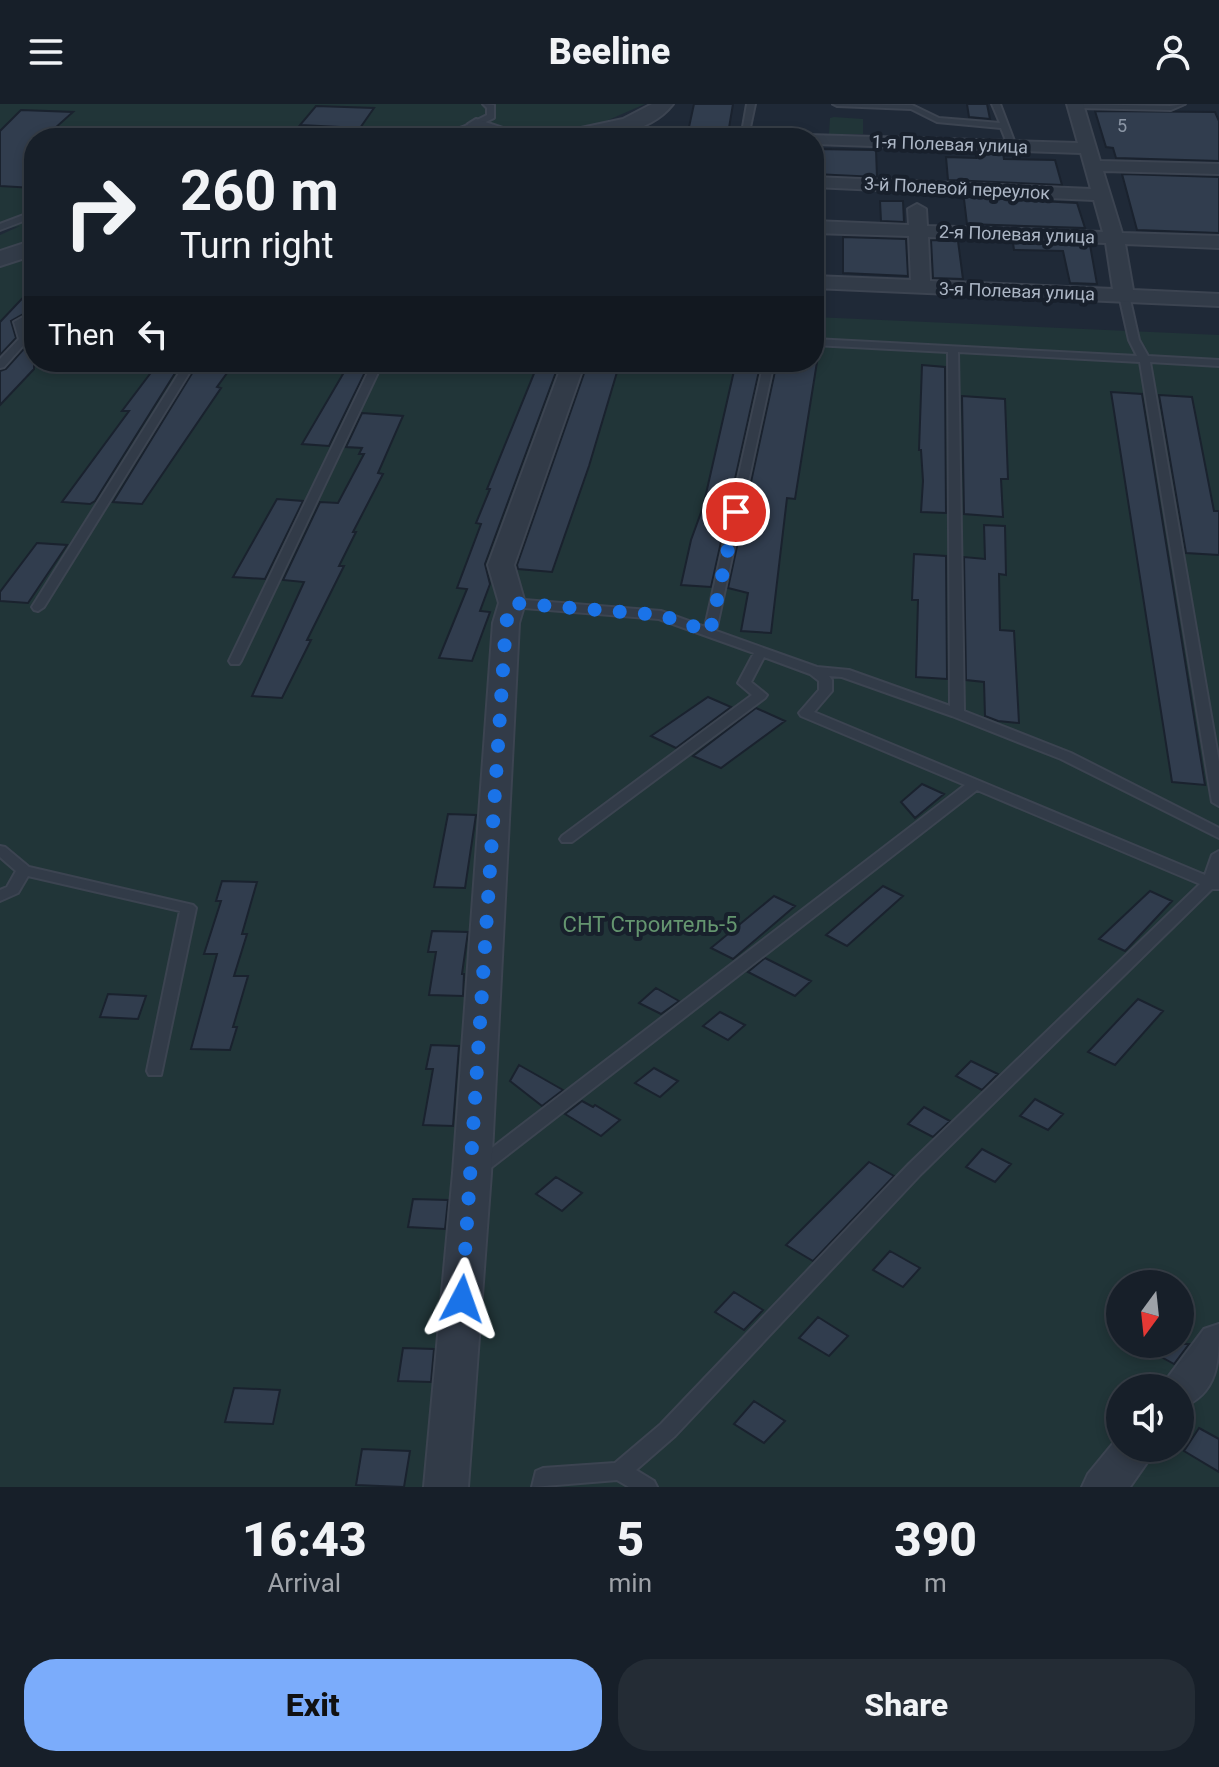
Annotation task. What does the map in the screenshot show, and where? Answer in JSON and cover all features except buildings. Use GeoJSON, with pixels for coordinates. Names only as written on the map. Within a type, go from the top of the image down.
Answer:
{"type":"FeatureCollection","features":[{"type":"Feature","properties":{"kind":"street"},"geometry":{"type":"LineString","coordinates":[[1075,105],[1099,195],[1114,237],[1124,295]]}},
{"type":"Feature","properties":{"kind":"street"},"geometry":{"type":"LineString","coordinates":[[602,128],[644,118],[663,106]]}},
{"type":"Feature","properties":{"kind":"street"},"geometry":{"type":"LineString","coordinates":[[644,118],[664,128]]}},
{"type":"Feature","properties":{"kind":"street"},"geometry":{"type":"LineString","coordinates":[[476,124],[487,128]]}},
{"type":"Feature","properties":{"kind":"street","name":"1-я Полевая улица"},"geometry":{"type":"LineString","coordinates":[[824,141],[916,164],[1012,146],[1089,157],[1219,169]]}},
{"type":"Feature","properties":{"kind":"street"},"geometry":{"type":"LineString","coordinates":[[916,164],[921,287]]}},
{"type":"Feature","properties":{"kind":"street","name":"3-й Полевой переулок"},"geometry":{"type":"LineString","coordinates":[[824,180],[916,164],[1099,195]]}},
{"type":"Feature","properties":{"kind":"street","name":"2-я Полевая улица"},"geometry":{"type":"LineString","coordinates":[[824,227],[1219,242]]}},
{"type":"Feature","properties":{"kind":"street"},"geometry":{"type":"LineString","coordinates":[[0,259],[24,251]]}},
{"type":"Feature","properties":{"kind":"street","name":"3-я Полевая улица"},"geometry":{"type":"LineString","coordinates":[[824,282],[1219,300]]}},
{"type":"Feature","properties":{"kind":"street"},"geometry":{"type":"LineString","coordinates":[[446,1487],[472,1173],[506,623],[512,603],[501,565],[570,372]]}},
{"type":"Feature","properties":{"kind":"street"},"geometry":{"type":"LineString","coordinates":[[1193,1374],[1219,1341]]}},
{"type":"Feature","properties":{"kind":"street"},"geometry":{"type":"LineString","coordinates":[[1104,1487],[1124,1462]]}},
{"type":"Feature","properties":{"kind":"lane"},"geometry":{"type":"LineString","coordinates":[[464,128],[491,116],[491,107],[487,104]]}},
{"type":"Feature","properties":{"kind":"lane"},"geometry":{"type":"LineString","coordinates":[[746,128],[751,104]]}},
{"type":"Feature","properties":{"kind":"lane"},"geometry":{"type":"LineString","coordinates":[[837,104],[911,105],[937,120],[1003,126]]}},
{"type":"Feature","properties":{"kind":"lane"},"geometry":{"type":"LineString","coordinates":[[996,104],[1012,146]]}},
{"type":"Feature","properties":{"kind":"lane"},"geometry":{"type":"LineString","coordinates":[[1075,105],[1171,108],[1181,104]]}},
{"type":"Feature","properties":{"kind":"lane"},"geometry":{"type":"LineString","coordinates":[[0,227],[24,218]]}},
{"type":"Feature","properties":{"kind":"lane"},"geometry":{"type":"LineString","coordinates":[[1124,295],[1134,340],[1144,359],[1219,802]]}},
{"type":"Feature","properties":{"kind":"lane"},"geometry":{"type":"LineString","coordinates":[[0,365],[24,339],[19,322],[24,319]]}},
{"type":"Feature","properties":{"kind":"lane"},"geometry":{"type":"LineString","coordinates":[[824,343],[1219,363]]}},
{"type":"Feature","properties":{"kind":"lane"},"geometry":{"type":"LineString","coordinates":[[953,349],[957,713]]}},
{"type":"Feature","properties":{"kind":"lane"},"geometry":{"type":"LineString","coordinates":[[38,607],[185,372]]}},
{"type":"Feature","properties":{"kind":"lane"},"geometry":{"type":"LineString","coordinates":[[235,661],[373,372]]}},
{"type":"Feature","properties":{"kind":"lane"},"geometry":{"type":"LineString","coordinates":[[710,632],[767,372]]}},
{"type":"Feature","properties":{"kind":"lane"},"geometry":{"type":"LineString","coordinates":[[512,603],[661,615],[815,671],[844,673],[1066,756],[1219,834]]}},
{"type":"Feature","properties":{"kind":"lane"},"geometry":{"type":"LineString","coordinates":[[567,839],[760,695],[744,683],[761,651]]}},
{"type":"Feature","properties":{"kind":"lane"},"geometry":{"type":"LineString","coordinates":[[815,671],[826,680],[825,691],[806,713],[1214,884]]}},
{"type":"Feature","properties":{"kind":"lane"},"geometry":{"type":"LineString","coordinates":[[472,1173],[974,785]]}},
{"type":"Feature","properties":{"kind":"lane"},"geometry":{"type":"LineString","coordinates":[[0,850],[24,870],[188,908],[155,1071]]}},
{"type":"Feature","properties":{"kind":"lane"},"geometry":{"type":"LineString","coordinates":[[620,1471],[668,1430],[915,1169],[1214,884],[1219,855]]}},
{"type":"Feature","properties":{"kind":"lane"},"geometry":{"type":"LineString","coordinates":[[0,896],[13,890],[24,870]]}},
{"type":"Feature","properties":{"kind":"lane"},"geometry":{"type":"LineString","coordinates":[[542,1487],[543,1477],[620,1471],[647,1487]]}},
{"type":"Feature","properties":{"kind":"green space"},"geometry":{"type":"Polygon","coordinates":[[[0,104],[645,104],[597,125],[576,128],[24,128],[24,244],[0,253],[0,235],[20,226],[0,230],[0,104]]]}},
{"type":"Feature","properties":{"kind":"green space"},"geometry":{"type":"Polygon","coordinates":[[[830,118],[863,119],[863,134],[829,134],[830,118]]]}},
{"type":"Feature","properties":{"kind":"green space","name":"СНТ Строитель-5"},"geometry":{"type":"Polygon","coordinates":[[[24,256],[24,372],[824,372],[824,317],[1219,335],[1219,1487],[0,1487],[0,265],[24,256]]]}},
{"type":"Feature","properties":{"kind":"route"},"geometry":{"type":"LineString","coordinates":[[462,1299],[506,623],[512,603],[661,615],[710,632],[736,512]]}}]}
